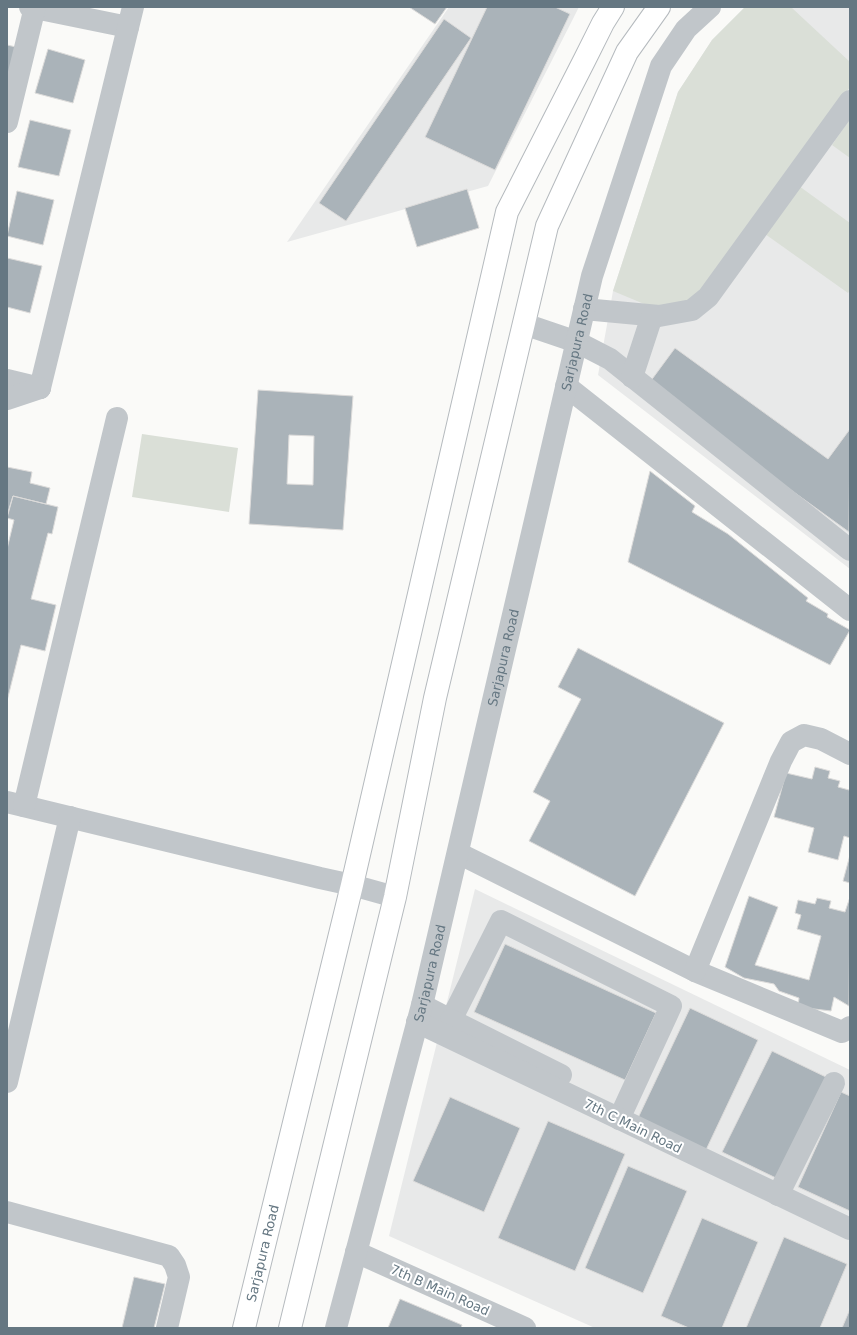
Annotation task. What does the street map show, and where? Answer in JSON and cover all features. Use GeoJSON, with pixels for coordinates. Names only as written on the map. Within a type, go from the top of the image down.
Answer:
{"type":"FeatureCollection","features":[{"type":"Feature","properties":{"kind":"main road","name":"Sarjapura Road"},"geometry":{"type":"LineString","coordinates":[[244,1328],[352,885],[507,212],[613,7]]}},
{"type":"Feature","properties":{"kind":"main road"},"geometry":{"type":"LineString","coordinates":[[290,1328],[395,897],[435,698],[547,226],[627,52],[659,7]]}},
{"type":"Feature","properties":{"kind":"street"},"geometry":{"type":"LineString","coordinates":[[7,122],[33,7],[131,17],[40,388]]}},
{"type":"Feature","properties":{"kind":"street","name":"Sarjapura Road"},"geometry":{"type":"LineString","coordinates":[[336,1328],[419,1014],[458,853],[592,276],[661,66],[686,28],[710,7]]}},
{"type":"Feature","properties":{"kind":"street"},"geometry":{"type":"LineString","coordinates":[[584,309],[652,316],[692,310],[708,297],[850,101]]}},
{"type":"Feature","properties":{"kind":"street"},"geometry":{"type":"LineString","coordinates":[[632,377],[652,316]]}},
{"type":"Feature","properties":{"kind":"street"},"geometry":{"type":"LineString","coordinates":[[524,324],[577,342],[610,360],[850,550]]}},
{"type":"Feature","properties":{"kind":"street"},"geometry":{"type":"LineString","coordinates":[[7,380],[40,388]]}},
{"type":"Feature","properties":{"kind":"street"},"geometry":{"type":"LineString","coordinates":[[566,386],[850,610]]}},
{"type":"Feature","properties":{"kind":"street"},"geometry":{"type":"LineString","coordinates":[[7,399],[40,388]]}},
{"type":"Feature","properties":{"kind":"street"},"geometry":{"type":"LineString","coordinates":[[117,418],[15,804],[352,885],[395,897]]}},
{"type":"Feature","properties":{"kind":"street"},"geometry":{"type":"LineString","coordinates":[[695,971],[781,761],[791,742],[804,735],[821,739],[850,754]]}},
{"type":"Feature","properties":{"kind":"street"},"geometry":{"type":"LineString","coordinates":[[7,1082],[14,1022],[70,817]]}},
{"type":"Feature","properties":{"kind":"street"},"geometry":{"type":"LineString","coordinates":[[458,853],[695,971],[842,1032],[850,1027]]}},
{"type":"Feature","properties":{"kind":"street"},"geometry":{"type":"LineString","coordinates":[[419,1014],[451,1020],[622,1112],[670,1006],[501,922],[451,1020]]}},
{"type":"Feature","properties":{"kind":"street","name":"7th C Main Road"},"geometry":{"type":"LineString","coordinates":[[419,1014],[622,1112],[778,1195],[850,1229]]}},
{"type":"Feature","properties":{"kind":"street"},"geometry":{"type":"LineString","coordinates":[[778,1195],[834,1083]]}},
{"type":"Feature","properties":{"kind":"street"},"geometry":{"type":"LineString","coordinates":[[7,1212],[169,1256],[175,1265],[179,1277],[167,1328]]}},
{"type":"Feature","properties":{"kind":"street","name":"7th B Main Road"},"geometry":{"type":"LineString","coordinates":[[356,1252],[525,1328]]}},
{"type":"Feature","properties":{"kind":"shaded area"},"geometry":{"type":"Polygon","coordinates":[[[449,7],[579,7],[488,186],[287,242],[449,7]]]}},
{"type":"Feature","properties":{"kind":"shaded area"},"geometry":{"type":"Polygon","coordinates":[[[745,7],[850,7],[850,569],[598,375],[613,291],[678,92],[712,40],[745,7]]]}},
{"type":"Feature","properties":{"kind":"shaded area"},"geometry":{"type":"Polygon","coordinates":[[[745,7],[791,7],[850,62],[850,87],[680,319],[613,291],[678,92],[712,40],[745,7]]]}},
{"type":"Feature","properties":{"kind":"shaded area"},"geometry":{"type":"Polygon","coordinates":[[[850,119],[850,158],[832,145],[850,119]]]}},
{"type":"Feature","properties":{"kind":"shaded area"},"geometry":{"type":"Polygon","coordinates":[[[799,186],[850,223],[850,290],[848,293],[765,234],[799,186]]]}},
{"type":"Feature","properties":{"kind":"shaded area"},"geometry":{"type":"Polygon","coordinates":[[[142,434],[238,448],[229,512],[132,497],[142,434]]]}},
{"type":"Feature","properties":{"kind":"shaded area"},"geometry":{"type":"Polygon","coordinates":[[[475,889],[850,1070],[850,1328],[595,1328],[389,1236],[475,889]]]}},
{"type":"Feature","properties":{"kind":"building"},"geometry":{"type":"Polygon","coordinates":[[[409,7],[447,7],[435,24],[409,7]]]}},
{"type":"Feature","properties":{"kind":"building"},"geometry":{"type":"Polygon","coordinates":[[[487,7],[555,7],[570,14],[495,170],[425,137],[487,7]]]}},
{"type":"Feature","properties":{"kind":"building"},"geometry":{"type":"Polygon","coordinates":[[[444,19],[471,38],[346,221],[319,203],[444,19]]]}},
{"type":"Feature","properties":{"kind":"building"},"geometry":{"type":"Polygon","coordinates":[[[7,45],[16,47],[7,84],[7,45]]]}},
{"type":"Feature","properties":{"kind":"building"},"geometry":{"type":"Polygon","coordinates":[[[48,49],[85,60],[73,103],[35,93],[48,49]]]}},
{"type":"Feature","properties":{"kind":"building"},"geometry":{"type":"Polygon","coordinates":[[[30,120],[71,130],[59,176],[18,167],[30,120]]]}},
{"type":"Feature","properties":{"kind":"building"},"geometry":{"type":"Polygon","coordinates":[[[467,189],[479,228],[417,247],[405,208],[467,189]]]}},
{"type":"Feature","properties":{"kind":"building"},"geometry":{"type":"Polygon","coordinates":[[[17,191],[54,200],[43,245],[7,236],[17,191]]]}},
{"type":"Feature","properties":{"kind":"building"},"geometry":{"type":"Polygon","coordinates":[[[7,258],[42,266],[30,313],[7,307],[7,258]]]}},
{"type":"Feature","properties":{"kind":"building"},"geometry":{"type":"Polygon","coordinates":[[[675,348],[828,459],[850,429],[849,532],[647,386],[675,348]]]}},
{"type":"Feature","properties":{"kind":"building"},"geometry":{"type":"Polygon","coordinates":[[[258,390],[353,396],[343,530],[249,524],[258,390]],[[289,435],[287,484],[313,485],[314,436],[289,435]]]}},
{"type":"Feature","properties":{"kind":"building"},"geometry":{"type":"Polygon","coordinates":[[[7,467],[32,472],[30,483],[50,488],[46,504],[13,496],[8,512],[7,467]]]}},
{"type":"Feature","properties":{"kind":"building"},"geometry":{"type":"Polygon","coordinates":[[[650,471],[695,506],[692,512],[728,534],[808,598],[806,601],[828,614],[827,617],[850,630],[830,665],[628,562],[650,471]]]}},
{"type":"Feature","properties":{"kind":"building"},"geometry":{"type":"Polygon","coordinates":[[[13,496],[58,507],[52,534],[48,533],[31,599],[56,605],[45,651],[21,645],[7,701],[7,549],[14,520],[7,518],[13,496]]]}},
{"type":"Feature","properties":{"kind":"building"},"geometry":{"type":"Polygon","coordinates":[[[578,648],[724,723],[635,896],[529,841],[550,801],[533,792],[581,699],[558,687],[578,648]]]}},
{"type":"Feature","properties":{"kind":"building"},"geometry":{"type":"Polygon","coordinates":[[[815,767],[830,771],[828,778],[840,781],[838,787],[849,790],[850,788],[850,838],[844,836],[838,860],[808,852],[814,828],[774,817],[786,773],[812,779],[815,767]]]}},
{"type":"Feature","properties":{"kind":"building"},"geometry":{"type":"Polygon","coordinates":[[[850,855],[850,883],[843,881],[850,855]]]}},
{"type":"Feature","properties":{"kind":"building"},"geometry":{"type":"Polygon","coordinates":[[[749,896],[778,907],[755,965],[809,980],[821,936],[797,929],[801,915],[795,913],[798,900],[815,904],[817,898],[831,901],[829,908],[845,912],[850,897],[849,1006],[834,997],[831,1011],[798,1007],[799,998],[779,991],[774,984],[744,978],[725,967],[749,896]]]}},
{"type":"Feature","properties":{"kind":"building"},"geometry":{"type":"Polygon","coordinates":[[[505,944],[656,1013],[625,1080],[474,1012],[505,944]]]}},
{"type":"Feature","properties":{"kind":"building"},"geometry":{"type":"Polygon","coordinates":[[[690,1008],[758,1040],[705,1152],[637,1120],[690,1008]]]}},
{"type":"Feature","properties":{"kind":"building"},"geometry":{"type":"Polygon","coordinates":[[[772,1051],[828,1078],[778,1179],[722,1152],[772,1051]]]}},
{"type":"Feature","properties":{"kind":"building"},"geometry":{"type":"Polygon","coordinates":[[[841,1092],[850,1096],[850,1211],[798,1187],[841,1092]]]}},
{"type":"Feature","properties":{"kind":"building"},"geometry":{"type":"Polygon","coordinates":[[[450,1097],[520,1128],[484,1212],[413,1181],[450,1097]]]}},
{"type":"Feature","properties":{"kind":"building"},"geometry":{"type":"Polygon","coordinates":[[[548,1121],[625,1154],[575,1271],[498,1238],[548,1121]]]}},
{"type":"Feature","properties":{"kind":"building"},"geometry":{"type":"Polygon","coordinates":[[[628,1166],[687,1191],[643,1293],[585,1268],[628,1166]]]}},
{"type":"Feature","properties":{"kind":"building"},"geometry":{"type":"Polygon","coordinates":[[[702,1218],[758,1242],[722,1328],[689,1328],[661,1316],[702,1218]]]}},
{"type":"Feature","properties":{"kind":"building"},"geometry":{"type":"Polygon","coordinates":[[[784,1237],[847,1264],[820,1328],[746,1328],[784,1237]]]}},
{"type":"Feature","properties":{"kind":"building"},"geometry":{"type":"Polygon","coordinates":[[[134,1277],[165,1284],[154,1328],[122,1328],[134,1277]]]}},
{"type":"Feature","properties":{"kind":"building"},"geometry":{"type":"Polygon","coordinates":[[[400,1299],[462,1325],[461,1328],[388,1328],[400,1299]]]}},
{"type":"Feature","properties":{"kind":"building"},"geometry":{"type":"Polygon","coordinates":[[[850,1309],[850,1328],[842,1328],[850,1309]]]}}]}
